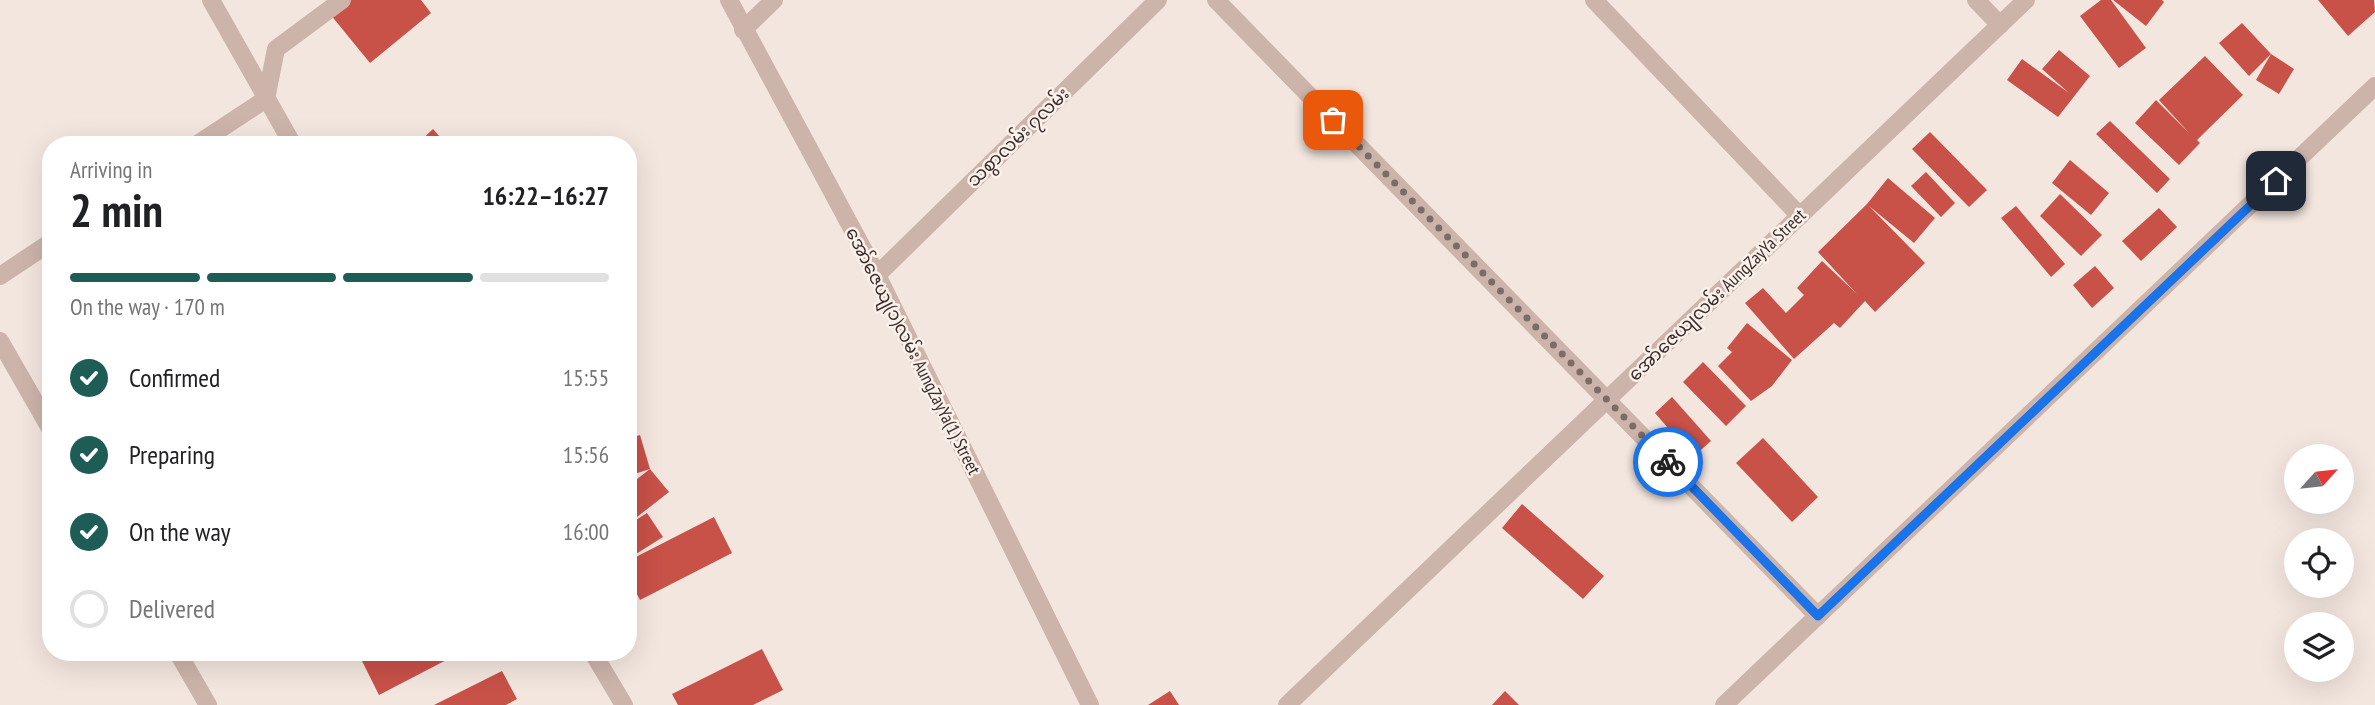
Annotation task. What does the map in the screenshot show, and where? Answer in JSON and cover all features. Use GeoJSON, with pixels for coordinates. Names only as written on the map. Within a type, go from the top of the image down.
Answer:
{"type":"FeatureCollection","features":[{"type":"Feature","properties":{"kind":"street"},"geometry":{"type":"LineString","coordinates":[[211,0],[288,136]]}},
{"type":"Feature","properties":{"kind":"street"},"geometry":{"type":"LineString","coordinates":[[210,136],[266,99],[276,49],[342,0]]}},
{"type":"Feature","properties":{"kind":"street","name":"အော်ဇေယျ(၁)လမ်း AungZayYa(1) Street"},"geometry":{"type":"LineString","coordinates":[[729,0],[877,275],[1090,705]]}},
{"type":"Feature","properties":{"kind":"street"},"geometry":{"type":"LineString","coordinates":[[743,30],[774,0]]}},
{"type":"Feature","properties":{"kind":"street","name":"သစွာလမ်း ၇လမ်း"},"geometry":{"type":"LineString","coordinates":[[877,275],[1158,0]]}},
{"type":"Feature","properties":{"kind":"street"},"geometry":{"type":"LineString","coordinates":[[1216,0],[1818,616]]}},
{"type":"Feature","properties":{"kind":"street"},"geometry":{"type":"LineString","coordinates":[[1594,0],[1800,216]]}},
{"type":"Feature","properties":{"kind":"street"},"geometry":{"type":"LineString","coordinates":[[1976,0],[2000,25]]}},
{"type":"Feature","properties":{"kind":"street","name":"အော်ဇေယျလမ်း AungZayYa Street"},"geometry":{"type":"LineString","coordinates":[[1287,705],[2026,0]]}},
{"type":"Feature","properties":{"kind":"street"},"geometry":{"type":"LineString","coordinates":[[1724,705],[2375,86]]}},
{"type":"Feature","properties":{"kind":"street"},"geometry":{"type":"LineString","coordinates":[[0,276],[42,248]]}},
{"type":"Feature","properties":{"kind":"street"},"geometry":{"type":"LineString","coordinates":[[0,341],[42,413]]}},
{"type":"Feature","properties":{"kind":"street"},"geometry":{"type":"LineString","coordinates":[[183,661],[208,705]]}},
{"type":"Feature","properties":{"kind":"street"},"geometry":{"type":"LineString","coordinates":[[598,661],[624,705]]}},
{"type":"Feature","properties":{"kind":"building"},"geometry":{"type":"Polygon","coordinates":[[[347,0],[421,0],[431,13],[370,63],[330,14],[347,0]]]}},
{"type":"Feature","properties":{"kind":"building"},"geometry":{"type":"Polygon","coordinates":[[[2101,0],[2111,0],[2146,48],[2119,68],[2080,16],[2101,0]]]}},
{"type":"Feature","properties":{"kind":"building"},"geometry":{"type":"Polygon","coordinates":[[[2113,0],[2162,0],[2164,2],[2146,26],[2113,0]]]}},
{"type":"Feature","properties":{"kind":"building"},"geometry":{"type":"Polygon","coordinates":[[[2318,0],[2374,0],[2375,12],[2348,36],[2318,0]]]}},
{"type":"Feature","properties":{"kind":"building"},"geometry":{"type":"Polygon","coordinates":[[[2242,23],[2271,54],[2249,76],[2219,43],[2242,23]]]}},
{"type":"Feature","properties":{"kind":"building"},"geometry":{"type":"Polygon","coordinates":[[[2059,50],[2090,76],[2058,117],[2007,80],[2022,59],[2069,93],[2042,69],[2059,50]]]}},
{"type":"Feature","properties":{"kind":"building"},"geometry":{"type":"Polygon","coordinates":[[[2271,54],[2294,69],[2279,94],[2256,80],[2271,54]]]}},
{"type":"Feature","properties":{"kind":"building"},"geometry":{"type":"Polygon","coordinates":[[[2205,56],[2243,95],[2197,140],[2200,143],[2179,165],[2135,123],[2156,100],[2190,134],[2159,100],[2205,56]]]}},
{"type":"Feature","properties":{"kind":"building"},"geometry":{"type":"Polygon","coordinates":[[[2110,121],[2170,179],[2157,193],[2096,134],[2110,121]]]}},
{"type":"Feature","properties":{"kind":"building"},"geometry":{"type":"Polygon","coordinates":[[[433,129],[439,136],[426,136],[433,129]]]}},
{"type":"Feature","properties":{"kind":"building"},"geometry":{"type":"Polygon","coordinates":[[[1930,132],[1987,190],[1969,207],[1912,149],[1930,132]]]}},
{"type":"Feature","properties":{"kind":"building"},"geometry":{"type":"Polygon","coordinates":[[[2070,160],[2109,193],[2091,215],[2052,183],[2070,160]]]}},
{"type":"Feature","properties":{"kind":"building"},"geometry":{"type":"Polygon","coordinates":[[[1926,172],[1955,203],[1941,217],[1911,186],[1926,172]]]}},
{"type":"Feature","properties":{"kind":"building"},"geometry":{"type":"Polygon","coordinates":[[[1888,178],[1935,218],[1914,243],[1869,206],[1925,263],[1875,312],[1865,301],[1840,328],[1834,323],[1794,359],[1745,303],[1763,288],[1786,313],[1804,295],[1797,288],[1822,261],[1857,294],[1818,252],[1867,204],[1888,178]]]}},
{"type":"Feature","properties":{"kind":"building"},"geometry":{"type":"Polygon","coordinates":[[[2060,194],[2102,235],[2081,256],[2040,216],[2060,194]]]}},
{"type":"Feature","properties":{"kind":"building"},"geometry":{"type":"Polygon","coordinates":[[[2016,206],[2065,264],[2051,277],[2001,218],[2016,206]]]}},
{"type":"Feature","properties":{"kind":"building"},"geometry":{"type":"Polygon","coordinates":[[[2159,208],[2177,227],[2141,261],[2122,241],[2159,208]]]}},
{"type":"Feature","properties":{"kind":"building"},"geometry":{"type":"Polygon","coordinates":[[[2095,266],[2114,288],[2092,308],[2073,285],[2095,266]]]}},
{"type":"Feature","properties":{"kind":"building"},"geometry":{"type":"Polygon","coordinates":[[[1747,323],[1792,360],[1772,386],[1751,401],[1718,366],[1732,352],[1727,348],[1747,323]]]}},
{"type":"Feature","properties":{"kind":"building"},"geometry":{"type":"Polygon","coordinates":[[[1703,362],[1746,406],[1726,426],[1683,382],[1703,362]]]}},
{"type":"Feature","properties":{"kind":"building"},"geometry":{"type":"Polygon","coordinates":[[[1672,397],[1711,441],[1693,457],[1655,413],[1672,397]]]}},
{"type":"Feature","properties":{"kind":"building"},"geometry":{"type":"Polygon","coordinates":[[[640,435],[650,469],[637,473],[637,436],[640,435]]]}},
{"type":"Feature","properties":{"kind":"building"},"geometry":{"type":"Polygon","coordinates":[[[1763,438],[1818,497],[1792,522],[1736,463],[1763,438]]]}},
{"type":"Feature","properties":{"kind":"building"},"geometry":{"type":"Polygon","coordinates":[[[650,469],[669,492],[637,517],[637,479],[650,469]]]}},
{"type":"Feature","properties":{"kind":"building"},"geometry":{"type":"Polygon","coordinates":[[[1522,504],[1604,576],[1583,599],[1502,528],[1522,504]]]}},
{"type":"Feature","properties":{"kind":"building"},"geometry":{"type":"Polygon","coordinates":[[[647,513],[663,537],[637,553],[637,519],[647,513]]]}},
{"type":"Feature","properties":{"kind":"building"},"geometry":{"type":"Polygon","coordinates":[[[714,517],[732,553],[640,600],[637,594],[637,556],[714,517]]]}},
{"type":"Feature","properties":{"kind":"building"},"geometry":{"type":"Polygon","coordinates":[[[762,649],[783,690],[753,705],[678,705],[672,694],[762,649]]]}},
{"type":"Feature","properties":{"kind":"building"},"geometry":{"type":"Polygon","coordinates":[[[362,661],[444,661],[379,695],[362,661]]]}},
{"type":"Feature","properties":{"kind":"building"},"geometry":{"type":"Polygon","coordinates":[[[502,671],[517,699],[506,705],[434,705],[502,671]]]}},
{"type":"Feature","properties":{"kind":"building"},"geometry":{"type":"Polygon","coordinates":[[[1170,691],[1179,705],[1148,705],[1170,691]]]}},
{"type":"Feature","properties":{"kind":"building"},"geometry":{"type":"Polygon","coordinates":[[[1505,691],[1519,705],[1492,705],[1505,691]]]}},
{"type":"Feature","properties":{"kind":"way so far"},"geometry":{"type":"LineString","coordinates":[[1333,120],[1668,462]]}},
{"type":"Feature","properties":{"kind":"route"},"geometry":{"type":"LineString","coordinates":[[1668,462],[1818,616],[2276,181]]}}]}
